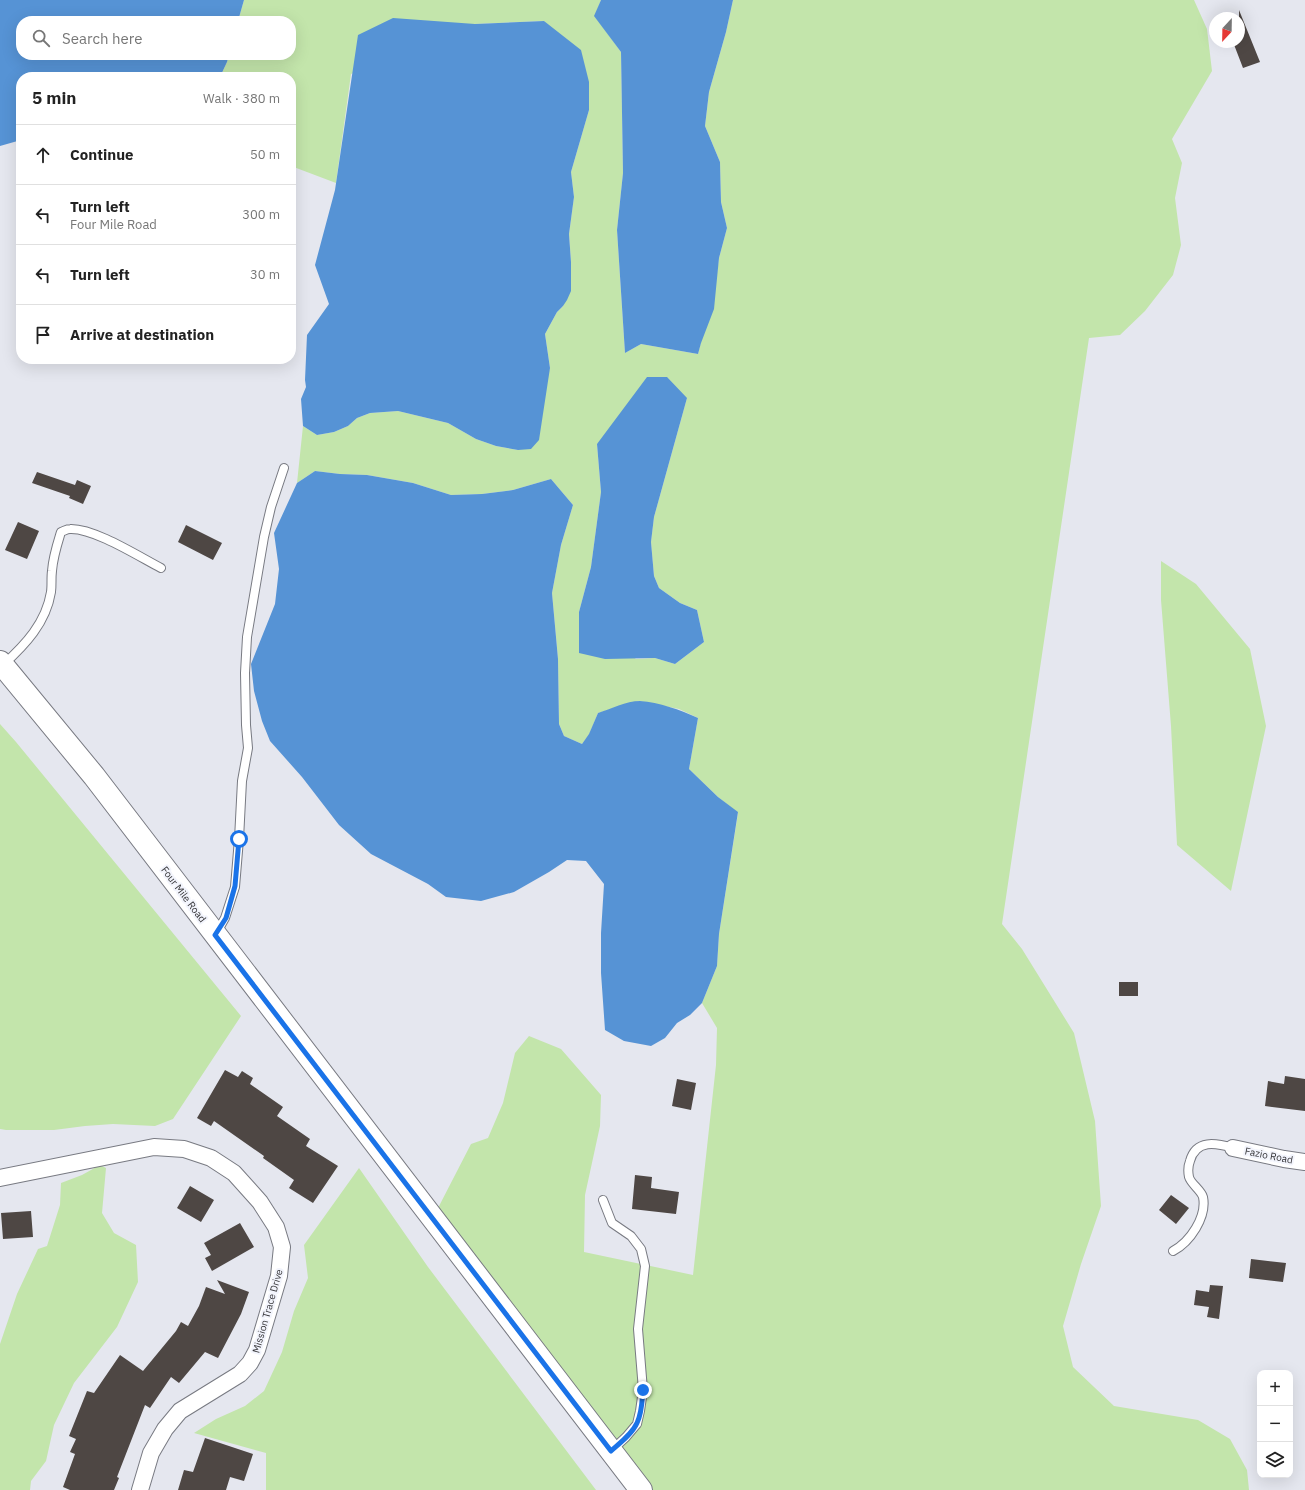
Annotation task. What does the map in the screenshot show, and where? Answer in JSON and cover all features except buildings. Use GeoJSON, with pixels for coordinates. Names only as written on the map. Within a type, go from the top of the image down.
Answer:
{"type":"FeatureCollection","features":[{"type":"Feature","properties":{"kind":"main road","name":"Four Mile Road"},"geometry":{"type":"LineString","coordinates":[[1,664],[94,776],[641,1490]]}},
{"type":"Feature","properties":{"kind":"street","name":"Mission Trace Drive"},"geometry":{"type":"LineString","coordinates":[[0,1178],[154,1147],[184,1149],[211,1158],[234,1173],[260,1202],[276,1227],[282,1247],[279,1276],[257,1350],[250,1363],[240,1374],[180,1411],[165,1428],[151,1454],[140,1490]]}},
{"type":"Feature","properties":{"kind":"street","name":"Fazio Road"},"geometry":{"type":"LineString","coordinates":[[1233,1148],[1305,1162]]}},
{"type":"Feature","properties":{"kind":"lane"},"geometry":{"type":"LineString","coordinates":[[215,935],[226,918],[235,886],[242,781],[248,748],[245,673],[247,637],[264,537],[271,507],[284,468]]}},
{"type":"Feature","properties":{"kind":"lane"},"geometry":{"type":"LineString","coordinates":[[1,664],[23,646],[35,631],[44,616],[51,592],[52,571],[56,548],[62,532],[68,529],[81,530],[105,539],[160,568]]}},
{"type":"Feature","properties":{"kind":"lane"},"geometry":{"type":"LineString","coordinates":[[1173,1251],[1179,1248],[1191,1235],[1202,1215],[1202,1196],[1189,1177],[1188,1167],[1191,1156],[1204,1144],[1218,1144],[1233,1148]]}},
{"type":"Feature","properties":{"kind":"lane"},"geometry":{"type":"LineString","coordinates":[[603,1200],[612,1223],[631,1236],[641,1249],[645,1266],[638,1329],[643,1390],[640,1411],[637,1424],[611,1451]]}},
{"type":"Feature","properties":{"kind":"green space"},"geometry":{"type":"Polygon","coordinates":[[[244,0],[601,0],[595,16],[621,52],[623,173],[617,230],[625,353],[641,344],[698,354],[727,228],[721,202],[720,162],[705,126],[709,92],[726,32],[733,0],[1194,0],[1207,29],[1212,71],[1172,139],[1182,163],[1175,198],[1181,245],[1173,275],[1145,311],[1120,335],[1089,338],[1002,924],[1022,949],[1074,1033],[1095,1121],[1101,1206],[1081,1264],[1063,1326],[1073,1367],[1114,1406],[1198,1420],[1230,1439],[1247,1470],[1249,1490],[651,1490],[437,1210],[471,1144],[488,1138],[503,1103],[515,1053],[529,1036],[561,1049],[601,1095],[600,1126],[585,1195],[584,1252],[693,1275],[716,1065],[717,1028],[702,1003],[717,966],[719,934],[738,813],[718,797],[689,769],[698,718],[679,709],[639,701],[598,713],[589,735],[582,744],[564,736],[559,724],[558,659],[552,593],[561,545],[573,505],[551,479],[513,490],[482,494],[451,495],[413,483],[367,475],[315,471],[297,483],[303,426],[317,435],[334,432],[348,426],[357,418],[370,413],[398,411],[448,423],[476,439],[496,446],[518,450],[550,368],[545,334],[557,312],[563,306],[570,281],[571,262],[569,234],[574,197],[571,172],[589,110],[544,21],[475,24],[351,74],[336,183],[296,168],[296,72],[222,72],[228,60],[296,60],[296,16],[239,16],[244,0]],[[687,398],[597,444],[601,492],[591,567],[579,612],[636,659],[655,658],[675,664],[704,642],[697,610],[680,603],[659,588],[654,576],[651,542],[654,517],[687,398]]]}},
{"type":"Feature","properties":{"kind":"green space"},"geometry":{"type":"Polygon","coordinates":[[[1161,561],[1196,584],[1250,649],[1266,726],[1231,891],[1177,845],[1171,726],[1161,600],[1161,561]]]}},
{"type":"Feature","properties":{"kind":"green space"},"geometry":{"type":"Polygon","coordinates":[[[0,724],[241,1016],[173,1119],[155,1126],[113,1124],[54,1130],[0,1129],[0,724]]]}},
{"type":"Feature","properties":{"kind":"green space"},"geometry":{"type":"Polygon","coordinates":[[[100,1165],[106,1168],[102,1213],[114,1233],[136,1245],[138,1282],[117,1327],[74,1383],[54,1425],[46,1461],[31,1481],[30,1490],[0,1490],[0,1344],[17,1294],[38,1249],[47,1246],[60,1205],[61,1183],[82,1175],[100,1165]]]}},
{"type":"Feature","properties":{"kind":"green space"},"geometry":{"type":"Polygon","coordinates":[[[359,1168],[428,1267],[596,1490],[266,1490],[266,1453],[194,1433],[216,1419],[245,1406],[264,1391],[282,1352],[294,1311],[308,1278],[304,1245],[359,1168]]]}},
{"type":"Feature","properties":{"kind":"water"},"geometry":{"type":"Polygon","coordinates":[[[0,0],[244,0],[239,16],[16,16],[16,60],[228,60],[222,72],[16,72],[16,141],[0,146],[0,0]]]}},
{"type":"Feature","properties":{"kind":"water"},"geometry":{"type":"Polygon","coordinates":[[[601,0],[733,0],[726,32],[709,92],[705,126],[720,162],[721,202],[727,228],[719,258],[714,309],[698,354],[641,344],[625,353],[617,230],[623,173],[621,52],[594,16],[601,0]]]}},
{"type":"Feature","properties":{"kind":"water"},"geometry":{"type":"Polygon","coordinates":[[[393,18],[475,24],[544,21],[581,50],[589,82],[589,110],[571,172],[574,197],[569,234],[571,291],[567,300],[557,312],[545,334],[550,368],[539,440],[531,449],[518,450],[496,446],[476,439],[448,423],[398,411],[370,413],[357,418],[348,426],[334,432],[317,435],[303,426],[301,399],[306,387],[307,335],[329,304],[315,265],[335,190],[358,35],[393,18]]]}},
{"type":"Feature","properties":{"kind":"water"},"geometry":{"type":"Polygon","coordinates":[[[647,377],[667,377],[687,398],[654,517],[651,542],[654,576],[659,588],[680,603],[697,610],[704,642],[675,664],[655,658],[605,659],[579,653],[579,612],[591,567],[601,492],[597,444],[647,377]]]}},
{"type":"Feature","properties":{"kind":"water"},"geometry":{"type":"Polygon","coordinates":[[[315,471],[367,475],[413,483],[451,495],[482,494],[513,490],[551,479],[573,505],[561,545],[552,593],[558,659],[559,724],[564,736],[582,744],[589,734],[598,713],[635,701],[647,702],[677,709],[698,718],[689,769],[718,797],[738,812],[719,934],[717,966],[702,1003],[690,1015],[677,1023],[665,1038],[651,1046],[624,1041],[605,1030],[601,973],[601,933],[604,884],[586,861],[567,860],[514,892],[481,901],[446,897],[428,884],[371,854],[339,825],[302,777],[270,741],[262,721],[254,691],[251,664],[275,604],[279,569],[274,533],[297,483],[315,471]]]}},
{"type":"Feature","properties":{"kind":"route"},"geometry":{"type":"LineString","coordinates":[[239,839],[235,886],[226,918],[215,935],[611,1451],[637,1424],[643,1390]]}}]}
